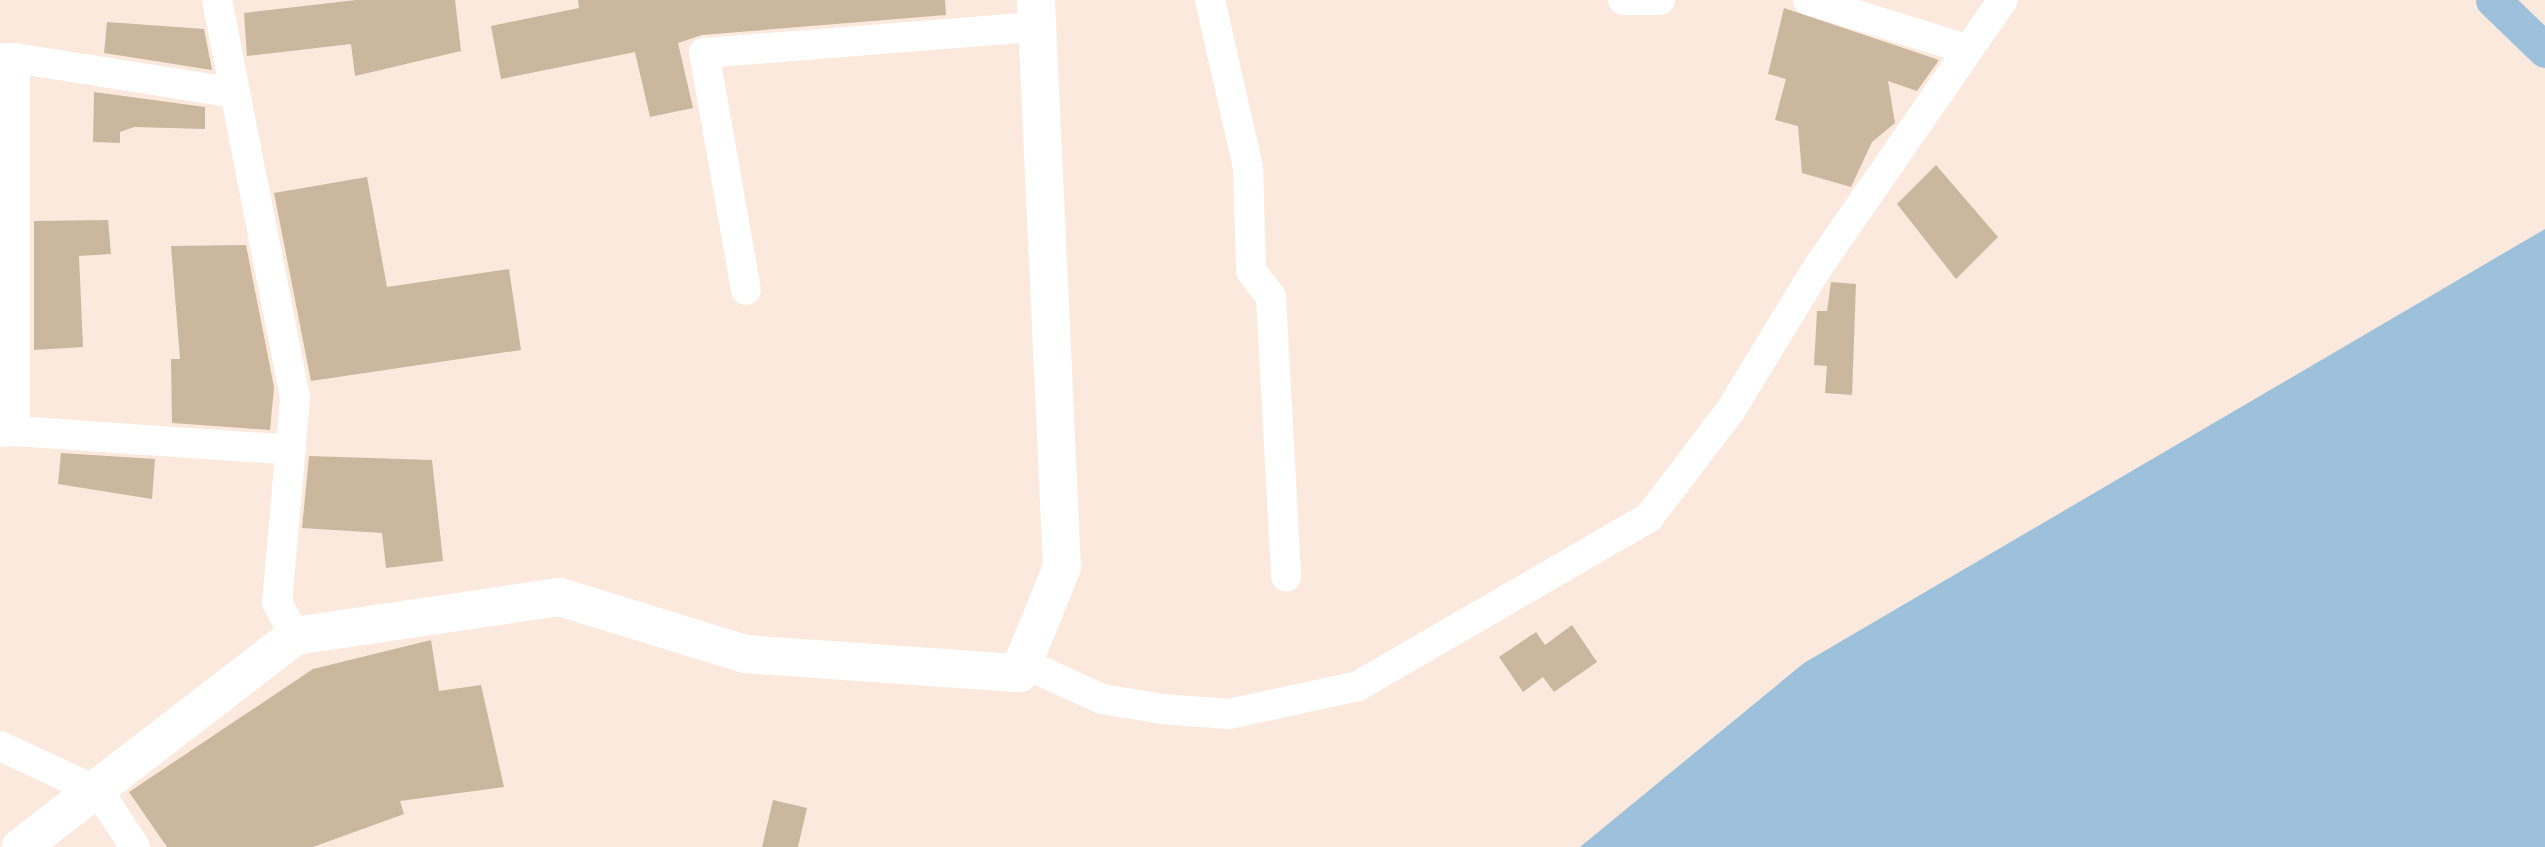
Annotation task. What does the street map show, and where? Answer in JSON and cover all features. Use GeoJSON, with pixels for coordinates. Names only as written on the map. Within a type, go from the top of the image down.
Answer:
{"type":"FeatureCollection","features":[{"type":"Feature","properties":{"kind":"street"},"geometry":{"type":"LineString","coordinates":[[1210,0],[1248,168],[1250,271],[1271,297],[1286,577]]}},
{"type":"Feature","properties":{"kind":"street"},"geometry":{"type":"LineString","coordinates":[[1808,0],[1966,49]]}},
{"type":"Feature","properties":{"kind":"street"},"geometry":{"type":"LineString","coordinates":[[1023,663],[1102,699],[1229,714],[1358,686],[1617,538],[1690,470],[1966,49],[2003,0]]}},
{"type":"Feature","properties":{"kind":"street"},"geometry":{"type":"LineString","coordinates":[[221,1],[230,92],[292,381],[291,450],[276,602],[295,636]]}},
{"type":"Feature","properties":{"kind":"street"},"geometry":{"type":"LineString","coordinates":[[21,847],[99,792],[295,636],[560,596],[745,654],[870,669],[1019,673],[1062,567],[1036,14],[704,53],[746,290]]}},
{"type":"Feature","properties":{"kind":"street"},"geometry":{"type":"LineString","coordinates":[[230,92],[7,58],[7,431],[291,450]]}},
{"type":"Feature","properties":{"kind":"street"},"geometry":{"type":"LineString","coordinates":[[0,746],[99,792],[135,847]]}},
{"type":"Feature","properties":{"kind":"water"},"geometry":{"type":"Polygon","coordinates":[[[2545,229],[2545,847],[1580,847],[1804,663],[2545,229]]]}},
{"type":"Feature","properties":{"kind":"building"},"geometry":{"type":"Polygon","coordinates":[[[356,0],[455,0],[461,51],[355,76],[351,44],[247,56],[244,13],[356,0]]]}},
{"type":"Feature","properties":{"kind":"building"},"geometry":{"type":"Polygon","coordinates":[[[578,0],[945,0],[946,15],[702,35],[678,43],[693,108],[650,117],[635,52],[501,79],[491,26],[579,8],[578,0]]]}},
{"type":"Feature","properties":{"kind":"building"},"geometry":{"type":"Polygon","coordinates":[[[1784,8],[1939,60],[1917,91],[1888,81],[1895,123],[1872,142],[1851,187],[1802,173],[1798,126],[1775,120],[1786,79],[1768,74],[1784,8]]]}},
{"type":"Feature","properties":{"kind":"building"},"geometry":{"type":"Polygon","coordinates":[[[107,22],[204,29],[212,70],[104,53],[107,22]]]}},
{"type":"Feature","properties":{"kind":"building"},"geometry":{"type":"Polygon","coordinates":[[[94,92],[205,107],[205,129],[134,127],[120,132],[120,143],[93,142],[94,92]]]}},
{"type":"Feature","properties":{"kind":"building"},"geometry":{"type":"Polygon","coordinates":[[[1936,165],[1998,237],[1956,279],[1897,204],[1936,165]]]}},
{"type":"Feature","properties":{"kind":"building"},"geometry":{"type":"Polygon","coordinates":[[[367,177],[387,287],[509,269],[521,350],[311,381],[274,193],[367,177]]]}},
{"type":"Feature","properties":{"kind":"building"},"geometry":{"type":"Polygon","coordinates":[[[108,220],[111,254],[79,256],[83,347],[34,350],[34,221],[108,220]]]}},
{"type":"Feature","properties":{"kind":"building"},"geometry":{"type":"Polygon","coordinates":[[[246,245],[274,387],[270,430],[172,423],[171,359],[180,359],[171,246],[246,245]]]}},
{"type":"Feature","properties":{"kind":"building"},"geometry":{"type":"Polygon","coordinates":[[[1831,282],[1856,284],[1852,395],[1825,393],[1827,366],[1814,365],[1817,311],[1827,311],[1831,282]]]}},
{"type":"Feature","properties":{"kind":"building"},"geometry":{"type":"Polygon","coordinates":[[[61,453],[155,459],[152,499],[58,484],[61,453]]]}},
{"type":"Feature","properties":{"kind":"building"},"geometry":{"type":"Polygon","coordinates":[[[309,456],[432,460],[443,561],[386,568],[382,533],[302,528],[309,456]]]}},
{"type":"Feature","properties":{"kind":"building"},"geometry":{"type":"Polygon","coordinates":[[[1572,625],[1597,662],[1554,692],[1543,677],[1523,692],[1499,657],[1536,632],[1545,645],[1572,625]]]}},
{"type":"Feature","properties":{"kind":"building"},"geometry":{"type":"Polygon","coordinates":[[[431,640],[439,691],[481,685],[504,787],[400,801],[404,814],[313,847],[167,847],[129,792],[313,669],[431,640]]]}},
{"type":"Feature","properties":{"kind":"building"},"geometry":{"type":"Polygon","coordinates":[[[773,800],[807,808],[798,847],[762,847],[773,800]]]}},
{"type":"Feature","properties":{"kind":"waterway"},"geometry":{"type":"LineString","coordinates":[[2493,0],[2545,50]]}}]}
